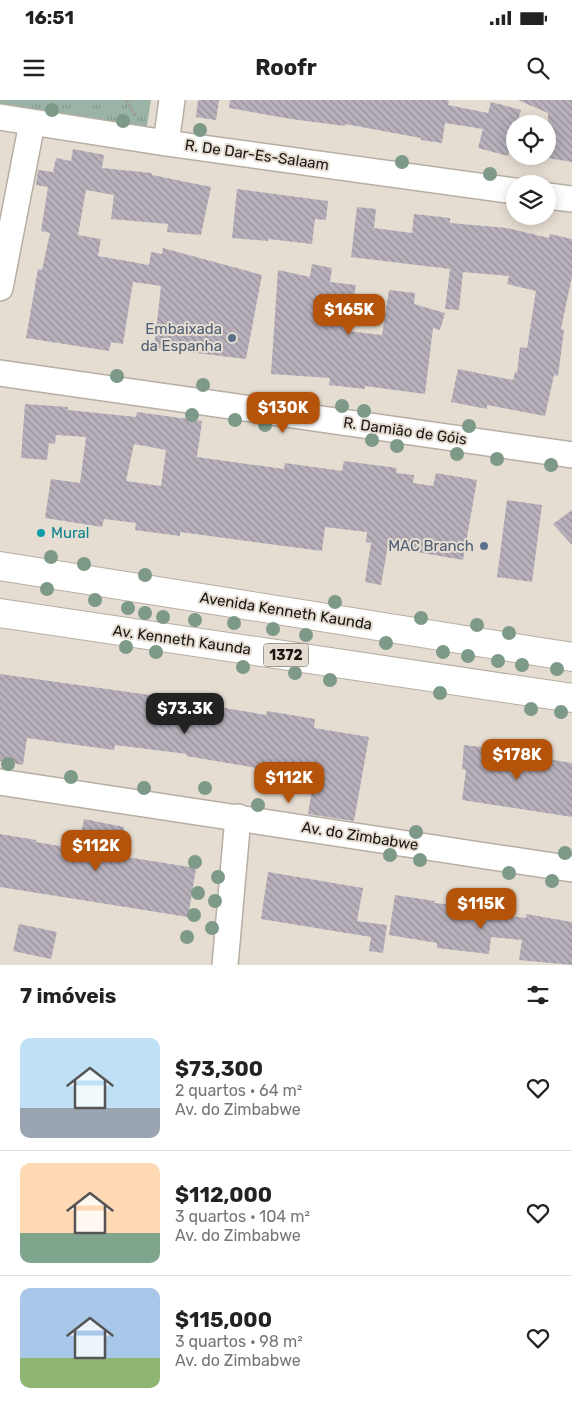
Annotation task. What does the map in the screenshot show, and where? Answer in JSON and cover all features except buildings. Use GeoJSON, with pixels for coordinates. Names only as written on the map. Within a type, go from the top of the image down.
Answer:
{"type":"FeatureCollection","features":[{"type":"Feature","properties":{"kind":"main road","name":"Avenida Kenneth Kaunda"},"geometry":{"type":"LineString","coordinates":[[0,566],[572,656]]}},
{"type":"Feature","properties":{"kind":"main road","name":"Av. Kenneth Kaunda"},"geometry":{"type":"LineString","coordinates":[[0,613],[572,698]]}},
{"type":"Feature","properties":{"kind":"street"},"geometry":{"type":"LineString","coordinates":[[166,143],[172,100]]}},
{"type":"Feature","properties":{"kind":"street","name":"R. De Dar-Es-Salaam"},"geometry":{"type":"LineString","coordinates":[[0,117],[166,143],[506,190]]}},
{"type":"Feature","properties":{"kind":"street"},"geometry":{"type":"LineString","coordinates":[[0,288],[32,123]]}},
{"type":"Feature","properties":{"kind":"street"},"geometry":{"type":"LineString","coordinates":[[556,197],[572,199]]}},
{"type":"Feature","properties":{"kind":"street","name":"R. Damião de Góis"},"geometry":{"type":"LineString","coordinates":[[0,373],[572,455]]}},
{"type":"Feature","properties":{"kind":"street","name":"Av. do Zimbabwe"},"geometry":{"type":"LineString","coordinates":[[0,782],[190,811],[238,816],[572,869]]}},
{"type":"Feature","properties":{"kind":"street"},"geometry":{"type":"LineString","coordinates":[[231,964],[238,816]]}},
{"type":"Feature","properties":{"kind":"green space"},"geometry":{"type":"Polygon","coordinates":[[[0,100],[151,100],[145,138],[0,116],[0,100]]]}},
{"type":"Feature","properties":{"kind":"place","name":"Embaixada da Espanha"},"geometry":{"type":"Point","coordinates":[232,338]}},
{"type":"Feature","properties":{"kind":"place","name":"Mural"},"geometry":{"type":"Point","coordinates":[41,533]}},
{"type":"Feature","properties":{"kind":"place","name":"MAC Branch"},"geometry":{"type":"Point","coordinates":[484,546]}}]}
